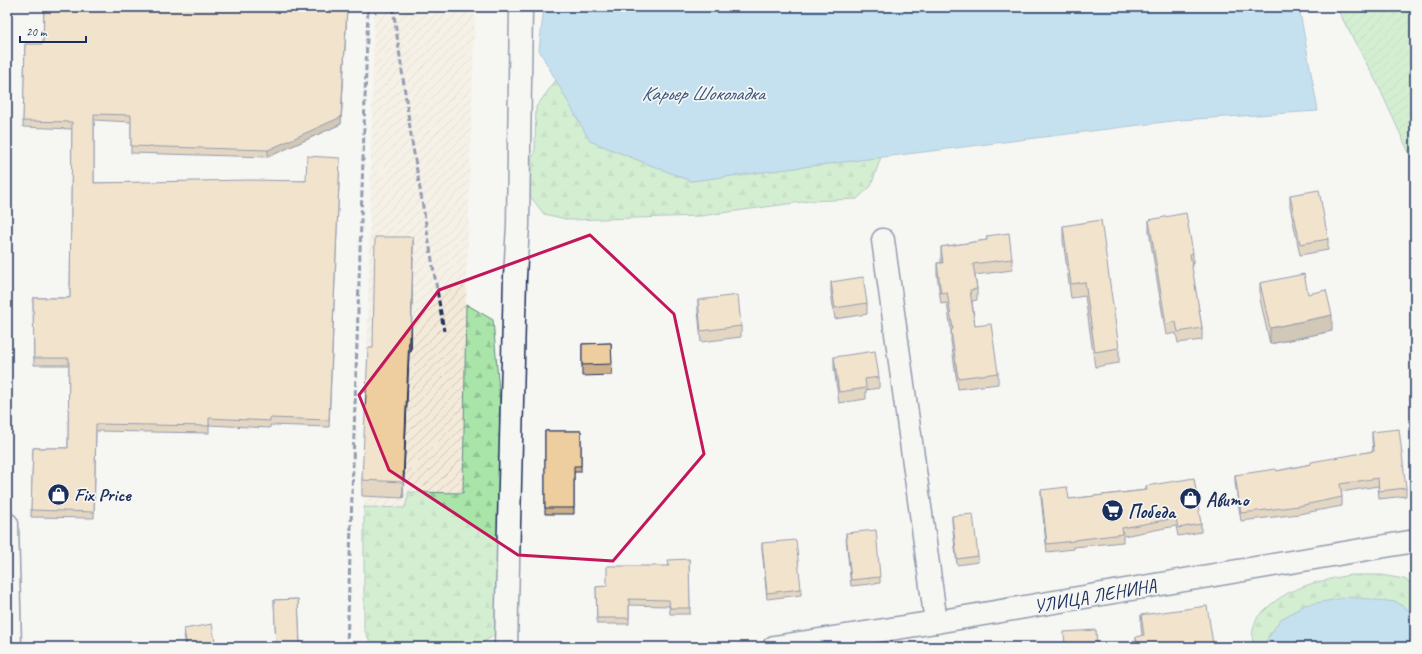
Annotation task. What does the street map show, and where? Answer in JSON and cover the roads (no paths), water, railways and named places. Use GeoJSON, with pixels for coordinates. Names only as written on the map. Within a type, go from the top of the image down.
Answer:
{"type":"FeatureCollection","features":[{"type":"Feature","properties":{"kind":"street"},"geometry":{"type":"LineString","coordinates":[[506,647],[515,277],[518,225],[521,7]]}},
{"type":"Feature","properties":{"kind":"street"},"geometry":{"type":"LineString","coordinates":[[883,240],[936,622]]}},
{"type":"Feature","properties":{"kind":"street"},"geometry":{"type":"LineString","coordinates":[[7,524],[10,647]]}},
{"type":"Feature","properties":{"kind":"street","name":"УЛИЦА ЛЕНИНА"},"geometry":{"type":"LineString","coordinates":[[774,647],[936,622],[1415,541]]}},
{"type":"Feature","properties":{"kind":"water","name":"Карьер Шоколадка"},"geometry":{"type":"Polygon","coordinates":[[[544,7],[1299,7],[1318,111],[1180,120],[691,181],[590,141],[539,50],[544,7]]]}},
{"type":"Feature","properties":{"kind":"water"},"geometry":{"type":"Polygon","coordinates":[[[1349,597],[1396,602],[1415,614],[1415,647],[1267,647],[1267,640],[1280,620],[1305,605],[1349,597]]]}},
{"type":"Feature","properties":{"kind":"railway"},"geometry":{"type":"LineString","coordinates":[[347,647],[368,7]]}},
{"type":"Feature","properties":{"kind":"railway"},"geometry":{"type":"LineString","coordinates":[[393,7],[412,142],[444,331]]}},
{"type":"Feature","properties":{"kind":"place","name":"Fix Price"},"geometry":{"type":"Point","coordinates":[59,494]}},
{"type":"Feature","properties":{"kind":"place","name":"Авито"},"geometry":{"type":"Point","coordinates":[1191,499]}},
{"type":"Feature","properties":{"kind":"place","name":"Победа"},"geometry":{"type":"Point","coordinates":[1113,511]}}]}
